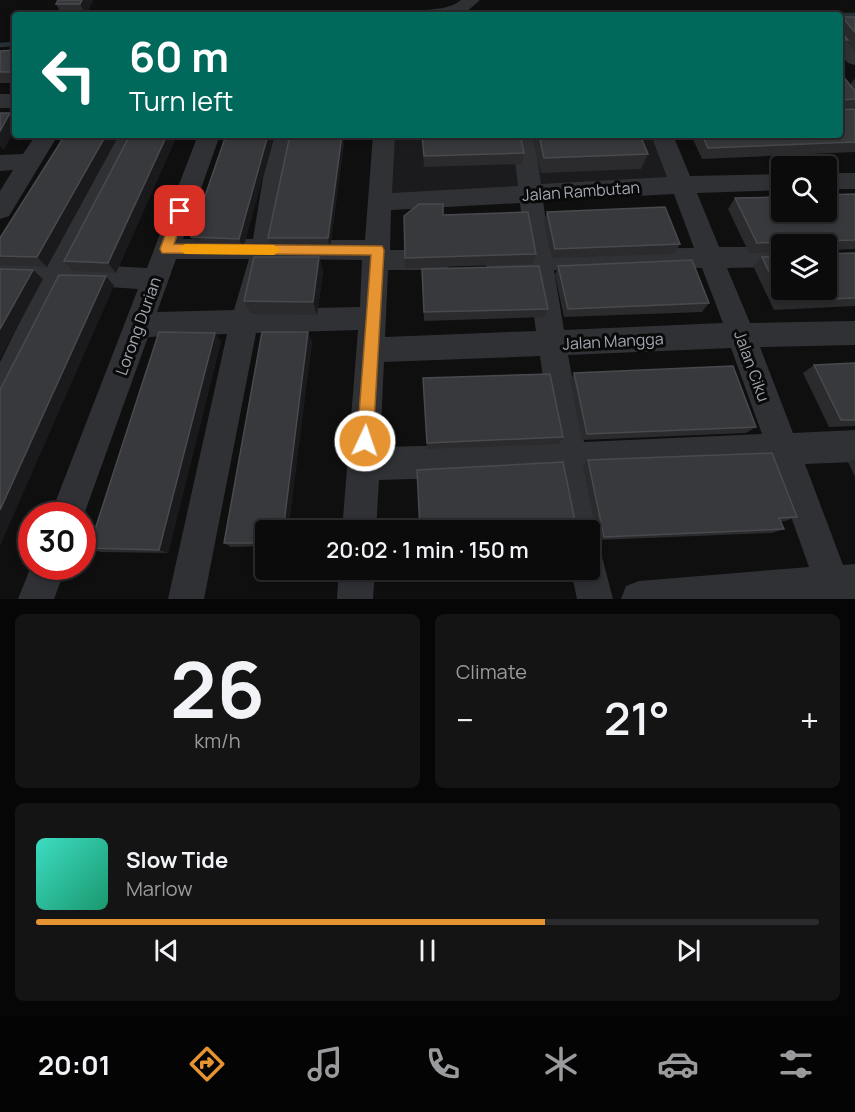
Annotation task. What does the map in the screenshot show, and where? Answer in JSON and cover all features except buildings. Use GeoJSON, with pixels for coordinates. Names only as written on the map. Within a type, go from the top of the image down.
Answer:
{"type":"FeatureCollection","features":[{"type":"Feature","properties":{"kind":"street"},"geometry":{"type":"LineString","coordinates":[[450,12],[458,11],[471,0]]}},
{"type":"Feature","properties":{"kind":"street"},"geometry":{"type":"LineString","coordinates":[[843,45],[855,59]]}},
{"type":"Feature","properties":{"kind":"street"},"geometry":{"type":"LineString","coordinates":[[0,210],[45,138]]}},
{"type":"Feature","properties":{"kind":"street"},"geometry":{"type":"LineString","coordinates":[[0,394],[121,138]]}},
{"type":"Feature","properties":{"kind":"street","name":"Lorong Durian"},"geometry":{"type":"LineString","coordinates":[[72,502],[207,138]]}},
{"type":"Feature","properties":{"kind":"street"},"geometry":{"type":"LineString","coordinates":[[186,599],[244,322],[264,250],[281,138]]}},
{"type":"Feature","properties":{"kind":"street"},"geometry":{"type":"LineString","coordinates":[[360,520],[384,138]]}},
{"type":"Feature","properties":{"kind":"street"},"geometry":{"type":"LineString","coordinates":[[523,138],[539,260],[580,520]]}},
{"type":"Feature","properties":{"kind":"street","name":"Jalan Ciku"},"geometry":{"type":"LineString","coordinates":[[663,138],[783,449],[841,588]]}},
{"type":"Feature","properties":{"kind":"street"},"geometry":{"type":"LineString","coordinates":[[0,163],[30,162]]}},
{"type":"Feature","properties":{"kind":"street"},"geometry":{"type":"LineString","coordinates":[[837,182],[855,181]]}},
{"type":"Feature","properties":{"kind":"street","name":"Jalan Rambutan"},"geometry":{"type":"LineString","coordinates":[[380,202],[683,185],[771,183]]}},
{"type":"Feature","properties":{"kind":"street"},"geometry":{"type":"LineString","coordinates":[[166,249],[264,250],[539,260],[771,257]]}},
{"type":"Feature","properties":{"kind":"street"},"geometry":{"type":"LineString","coordinates":[[0,270],[155,279]]}},
{"type":"Feature","properties":{"kind":"street"},"geometry":{"type":"LineString","coordinates":[[138,325],[372,318]]}},
{"type":"Feature","properties":{"kind":"street","name":"Jalan Mangga"},"geometry":{"type":"LineString","coordinates":[[370,350],[741,335],[855,333]]}},
{"type":"Feature","properties":{"kind":"street"},"geometry":{"type":"LineString","coordinates":[[364,464],[569,459],[855,446]]}},
{"type":"Feature","properties":{"kind":"street"},"geometry":{"type":"LineString","coordinates":[[36,599],[43,580]]}},
{"type":"Feature","properties":{"kind":"street"},"geometry":{"type":"LineString","coordinates":[[355,599],[356,580]]}},
{"type":"Feature","properties":{"kind":"street"},"geometry":{"type":"LineString","coordinates":[[591,580],[595,599]]}},
{"type":"Feature","properties":{"kind":"street"},"geometry":{"type":"LineString","coordinates":[[639,599],[841,588]]}},
{"type":"Feature","properties":{"kind":"shaded area"},"geometry":{"type":"Polygon","coordinates":[[[384,138],[663,138],[683,185],[380,202],[384,138]]]}},
{"type":"Feature","properties":{"kind":"waterway"},"geometry":{"type":"LineString","coordinates":[[843,15],[855,15]]}},
{"type":"Feature","properties":{"kind":"waterway"},"geometry":{"type":"LineString","coordinates":[[0,45],[12,44]]}},
{"type":"Feature","properties":{"kind":"slow traffic"},"geometry":{"type":"LineString","coordinates":[[185,249],[274,250]]}},
{"type":"Feature","properties":{"kind":"route"},"geometry":{"type":"LineString","coordinates":[[180,211],[166,249],[377,250],[365,441]]}}]}
